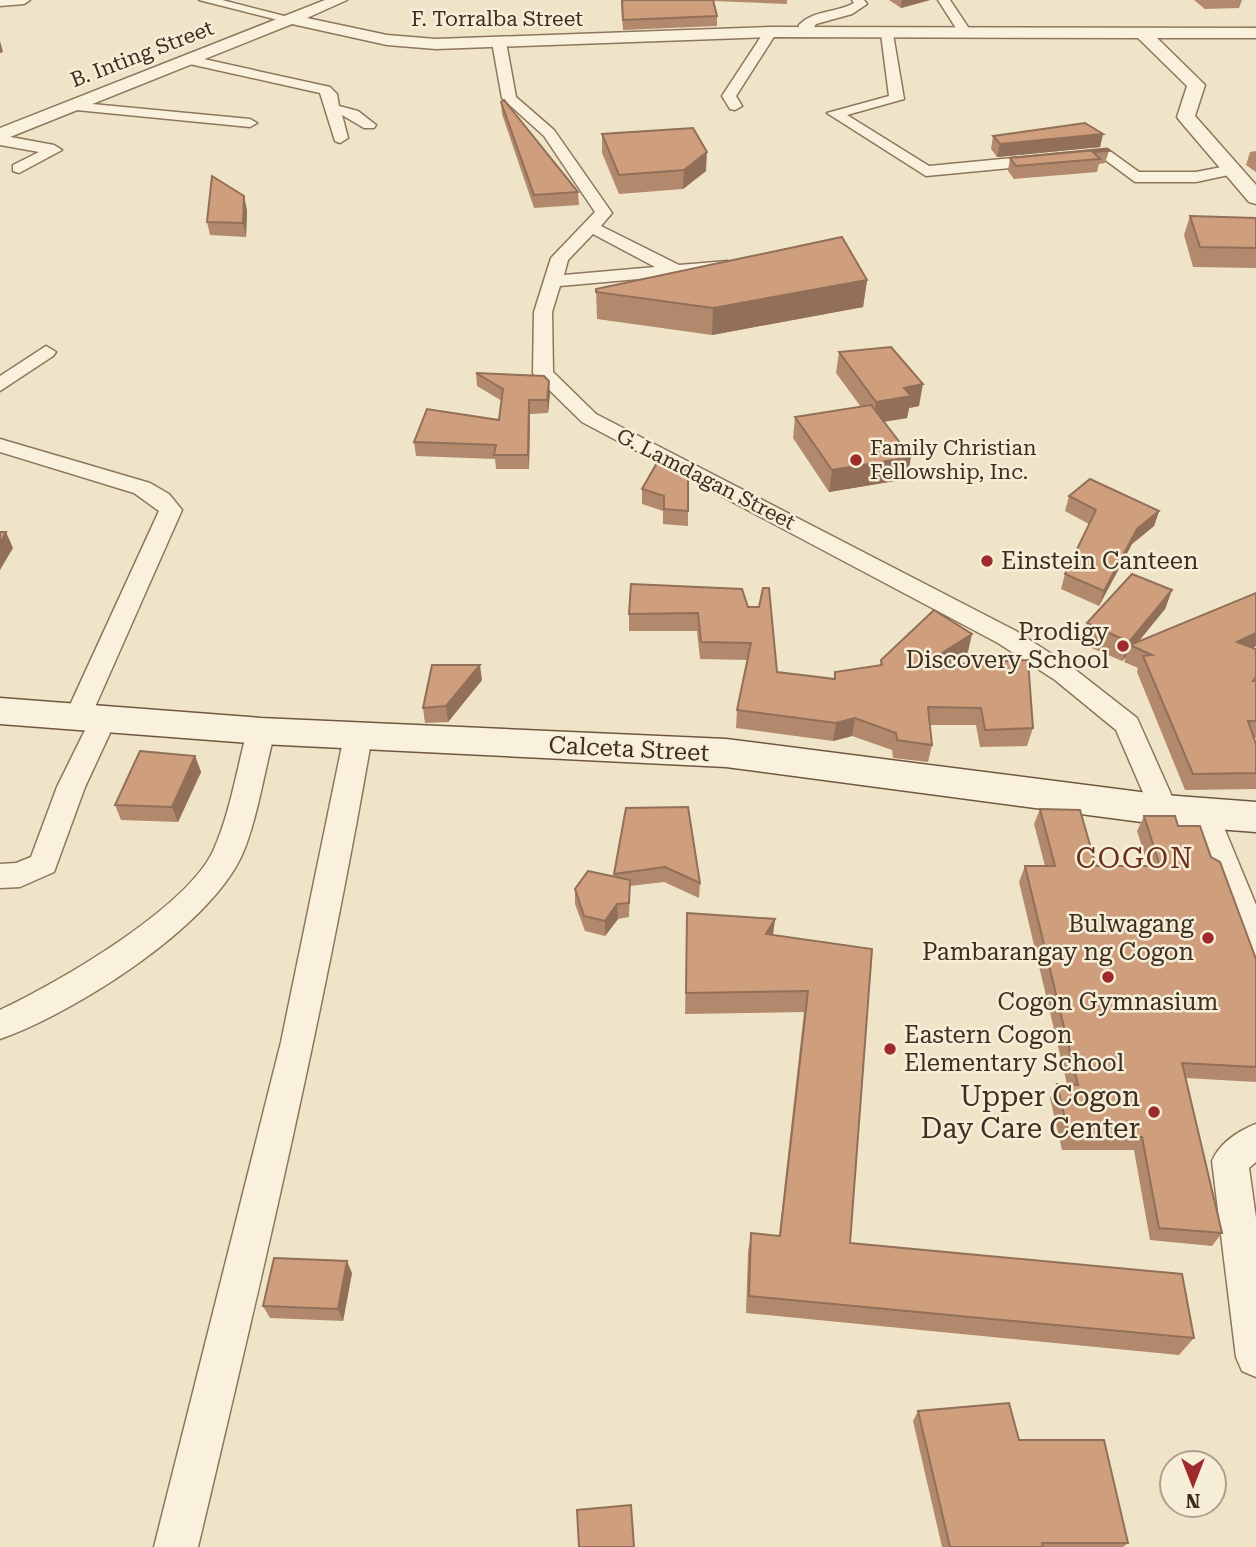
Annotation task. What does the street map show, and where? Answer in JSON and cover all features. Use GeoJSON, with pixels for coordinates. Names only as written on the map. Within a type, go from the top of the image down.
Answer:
{"type":"FeatureCollection","features":[{"type":"Feature","properties":{"kind":"main road","name":"Calceta Street"},"geometry":{"type":"LineString","coordinates":[[0,711],[261,731],[726,753],[1164,810],[1256,817]]}},
{"type":"Feature","properties":{"kind":"street"},"geometry":{"type":"LineString","coordinates":[[0,2],[24,0]]}},
{"type":"Feature","properties":{"kind":"street","name":"F. Torralba Street"},"geometry":{"type":"LineString","coordinates":[[205,0],[387,40],[436,44],[771,32],[1256,33]]}},
{"type":"Feature","properties":{"kind":"street","name":"B. Inting Street"},"geometry":{"type":"LineString","coordinates":[[0,138],[71,106],[295,20],[339,0]]}},
{"type":"Feature","properties":{"kind":"street"},"geometry":{"type":"LineString","coordinates":[[804,32],[805,25],[813,18],[856,9],[861,4],[858,0]]}},
{"type":"Feature","properties":{"kind":"street"},"geometry":{"type":"LineString","coordinates":[[944,0],[966,33]]}},
{"type":"Feature","properties":{"kind":"street"},"geometry":{"type":"LineString","coordinates":[[735,106],[729,96],[735,83],[771,32]]}},
{"type":"Feature","properties":{"kind":"street"},"geometry":{"type":"LineString","coordinates":[[887,34],[897,99],[834,113],[926,171],[1107,154],[1135,177],[1196,177],[1231,170]]}},
{"type":"Feature","properties":{"kind":"street"},"geometry":{"type":"LineString","coordinates":[[1144,34],[1196,85],[1186,117],[1256,198]]}},
{"type":"Feature","properties":{"kind":"street"},"geometry":{"type":"LineString","coordinates":[[499,42],[509,98],[549,133],[604,213],[591,227],[675,270]]}},
{"type":"Feature","properties":{"kind":"street"},"geometry":{"type":"LineString","coordinates":[[190,60],[325,90],[330,94],[332,115],[339,131],[373,125],[353,114],[332,108]]}},
{"type":"Feature","properties":{"kind":"street"},"geometry":{"type":"LineString","coordinates":[[71,106],[250,123]]}},
{"type":"Feature","properties":{"kind":"street"},"geometry":{"type":"LineString","coordinates":[[0,138],[54,150],[19,169]]}},
{"type":"Feature","properties":{"kind":"street","name":"G. Lamdagan Street"},"geometry":{"type":"LineString","coordinates":[[591,227],[560,258],[543,312],[543,373],[589,418],[995,631],[1064,674],[1126,725],[1164,810]]}},
{"type":"Feature","properties":{"kind":"street"},"geometry":{"type":"LineString","coordinates":[[553,281],[675,270],[709,270],[746,263]]}},
{"type":"Feature","properties":{"kind":"street"},"geometry":{"type":"LineString","coordinates":[[0,385],[46,352]]}},
{"type":"Feature","properties":{"kind":"street"},"geometry":{"type":"LineString","coordinates":[[0,445],[142,488],[161,499],[171,510],[91,717],[71,787],[43,864],[20,875],[0,876]]}},
{"type":"Feature","properties":{"kind":"street"},"geometry":{"type":"LineString","coordinates":[[0,1025],[52,1001],[138,946],[204,888],[228,853],[261,731]]}},
{"type":"Feature","properties":{"kind":"street"},"geometry":{"type":"LineString","coordinates":[[176,1547],[269,1172],[332,887],[358,736]]}},
{"type":"Feature","properties":{"kind":"street"},"geometry":{"type":"LineString","coordinates":[[1204,813],[1256,943]]}},
{"type":"Feature","properties":{"kind":"street"},"geometry":{"type":"LineString","coordinates":[[1256,1140],[1230,1161],[1256,1357]]}},
{"type":"Feature","properties":{"kind":"building"},"geometry":{"type":"Polygon","coordinates":[[[622,0],[713,0],[717,16],[623,20],[622,0]]]}},
{"type":"Feature","properties":{"kind":"building"},"geometry":{"type":"Polygon","coordinates":[[[504,100],[578,192],[534,195],[501,102],[504,100]]]}},
{"type":"Feature","properties":{"kind":"building"},"geometry":{"type":"Polygon","coordinates":[[[1085,123],[1103,134],[1000,144],[993,136],[1085,123]]]}},
{"type":"Feature","properties":{"kind":"building"},"geometry":{"type":"Polygon","coordinates":[[[693,128],[707,152],[684,170],[619,175],[602,134],[693,128]]]}},
{"type":"Feature","properties":{"kind":"building"},"geometry":{"type":"Polygon","coordinates":[[[1107,149],[1109,151],[1093,152],[1100,159],[1016,166],[1010,158],[1107,149]]]}},
{"type":"Feature","properties":{"kind":"building"},"geometry":{"type":"Polygon","coordinates":[[[212,176],[244,196],[243,223],[207,222],[212,176]]]}},
{"type":"Feature","properties":{"kind":"building"},"geometry":{"type":"Polygon","coordinates":[[[1190,216],[1256,218],[1256,248],[1200,247],[1190,216]]]}},
{"type":"Feature","properties":{"kind":"building"},"geometry":{"type":"Polygon","coordinates":[[[842,237],[867,280],[713,308],[596,292],[596,289],[842,237]]]}},
{"type":"Feature","properties":{"kind":"building"},"geometry":{"type":"Polygon","coordinates":[[[891,347],[923,384],[904,388],[911,396],[876,402],[839,352],[891,347]]]}},
{"type":"Feature","properties":{"kind":"building"},"geometry":{"type":"Polygon","coordinates":[[[476,373],[544,376],[549,381],[547,400],[529,400],[528,455],[494,455],[496,445],[414,442],[427,409],[499,420],[503,389],[476,373]]]}},
{"type":"Feature","properties":{"kind":"building"},"geometry":{"type":"Polygon","coordinates":[[[871,405],[911,457],[832,470],[795,417],[871,405]]]}},
{"type":"Feature","properties":{"kind":"building"},"geometry":{"type":"Polygon","coordinates":[[[662,454],[688,466],[688,511],[664,509],[664,496],[642,489],[662,454]]]}},
{"type":"Feature","properties":{"kind":"building"},"geometry":{"type":"Polygon","coordinates":[[[1090,479],[1159,511],[1137,529],[1104,591],[1065,574],[1096,510],[1069,496],[1090,479]]]}},
{"type":"Feature","properties":{"kind":"building"},"geometry":{"type":"Polygon","coordinates":[[[0,532],[6,532],[0,543],[0,532]]]}},
{"type":"Feature","properties":{"kind":"building"},"geometry":{"type":"Polygon","coordinates":[[[1132,574],[1172,590],[1129,642],[1087,623],[1132,574]]]}},
{"type":"Feature","properties":{"kind":"building"},"geometry":{"type":"Polygon","coordinates":[[[631,584],[742,589],[748,607],[759,607],[763,588],[769,588],[777,672],[835,679],[835,672],[882,665],[881,660],[934,610],[972,634],[921,666],[1028,660],[1033,728],[985,730],[981,708],[928,707],[932,745],[897,740],[896,733],[855,718],[836,723],[737,710],[751,643],[701,642],[698,613],[629,614],[631,584]]]}},
{"type":"Feature","properties":{"kind":"building"},"geometry":{"type":"Polygon","coordinates":[[[1256,593],[1256,633],[1237,642],[1256,649],[1256,677],[1253,681],[1256,681],[1256,721],[1248,721],[1256,744],[1256,773],[1193,774],[1143,656],[1152,655],[1130,645],[1256,593]]]}},
{"type":"Feature","properties":{"kind":"building"},"geometry":{"type":"Polygon","coordinates":[[[432,665],[480,665],[446,706],[423,708],[432,665]]]}},
{"type":"Feature","properties":{"kind":"building"},"geometry":{"type":"Polygon","coordinates":[[[140,751],[195,756],[172,807],[115,805],[140,751]]]}},
{"type":"Feature","properties":{"kind":"building"},"geometry":{"type":"Polygon","coordinates":[[[688,807],[700,883],[665,867],[614,874],[626,808],[688,807]]]}},
{"type":"Feature","properties":{"kind":"building"},"geometry":{"type":"Polygon","coordinates":[[[1040,809],[1080,810],[1096,866],[1160,866],[1144,816],[1175,816],[1178,826],[1200,826],[1211,857],[1220,862],[1256,959],[1256,1067],[1182,1063],[1222,1233],[1159,1228],[1142,1137],[1069,1136],[1057,1084],[1078,1085],[1025,866],[1055,866],[1040,809]]]}},
{"type":"Feature","properties":{"kind":"building"},"geometry":{"type":"Polygon","coordinates":[[[588,871],[630,880],[629,903],[617,904],[605,921],[584,916],[575,889],[588,871]]]}},
{"type":"Feature","properties":{"kind":"building"},"geometry":{"type":"Polygon","coordinates":[[[687,913],[775,919],[766,934],[872,949],[850,1243],[1182,1274],[1194,1338],[749,1296],[751,1233],[780,1236],[808,991],[686,993],[687,913]]]}},
{"type":"Feature","properties":{"kind":"building"},"geometry":{"type":"Polygon","coordinates":[[[274,1258],[347,1261],[338,1309],[263,1306],[274,1258]]]}},
{"type":"Feature","properties":{"kind":"building"},"geometry":{"type":"Polygon","coordinates":[[[1009,1403],[1019,1440],[1104,1440],[1128,1543],[950,1547],[918,1411],[1009,1403]]]}},
{"type":"Feature","properties":{"kind":"building"},"geometry":{"type":"Polygon","coordinates":[[[631,1505],[634,1547],[579,1547],[577,1510],[631,1505]]]}},
{"type":"Feature","properties":{"kind":"place","name":"Family Christian Fellowship, Inc."},"geometry":{"type":"Point","coordinates":[856,460]}},
{"type":"Feature","properties":{"kind":"place","name":"Einstein Canteen"},"geometry":{"type":"Point","coordinates":[987,561]}},
{"type":"Feature","properties":{"kind":"place","name":"Prodigy Discovery School"},"geometry":{"type":"Point","coordinates":[1123,646]}},
{"type":"Feature","properties":{"kind":"place","name":"Bulwagang Pambarangay ng Cogon"},"geometry":{"type":"Point","coordinates":[1208,938]}},
{"type":"Feature","properties":{"kind":"place","name":"Cogon Gymnasium"},"geometry":{"type":"Point","coordinates":[1108,977]}},
{"type":"Feature","properties":{"kind":"place","name":"Eastern Cogon Elementary School"},"geometry":{"type":"Point","coordinates":[890,1049]}},
{"type":"Feature","properties":{"kind":"place","name":"Upper Cogon Day Care Center"},"geometry":{"type":"Point","coordinates":[1154,1112]}},
{"type":"Feature","properties":{"kind":"district","name":"COGON"},"geometry":{"type":"Point","coordinates":[1135,858]}}]}
